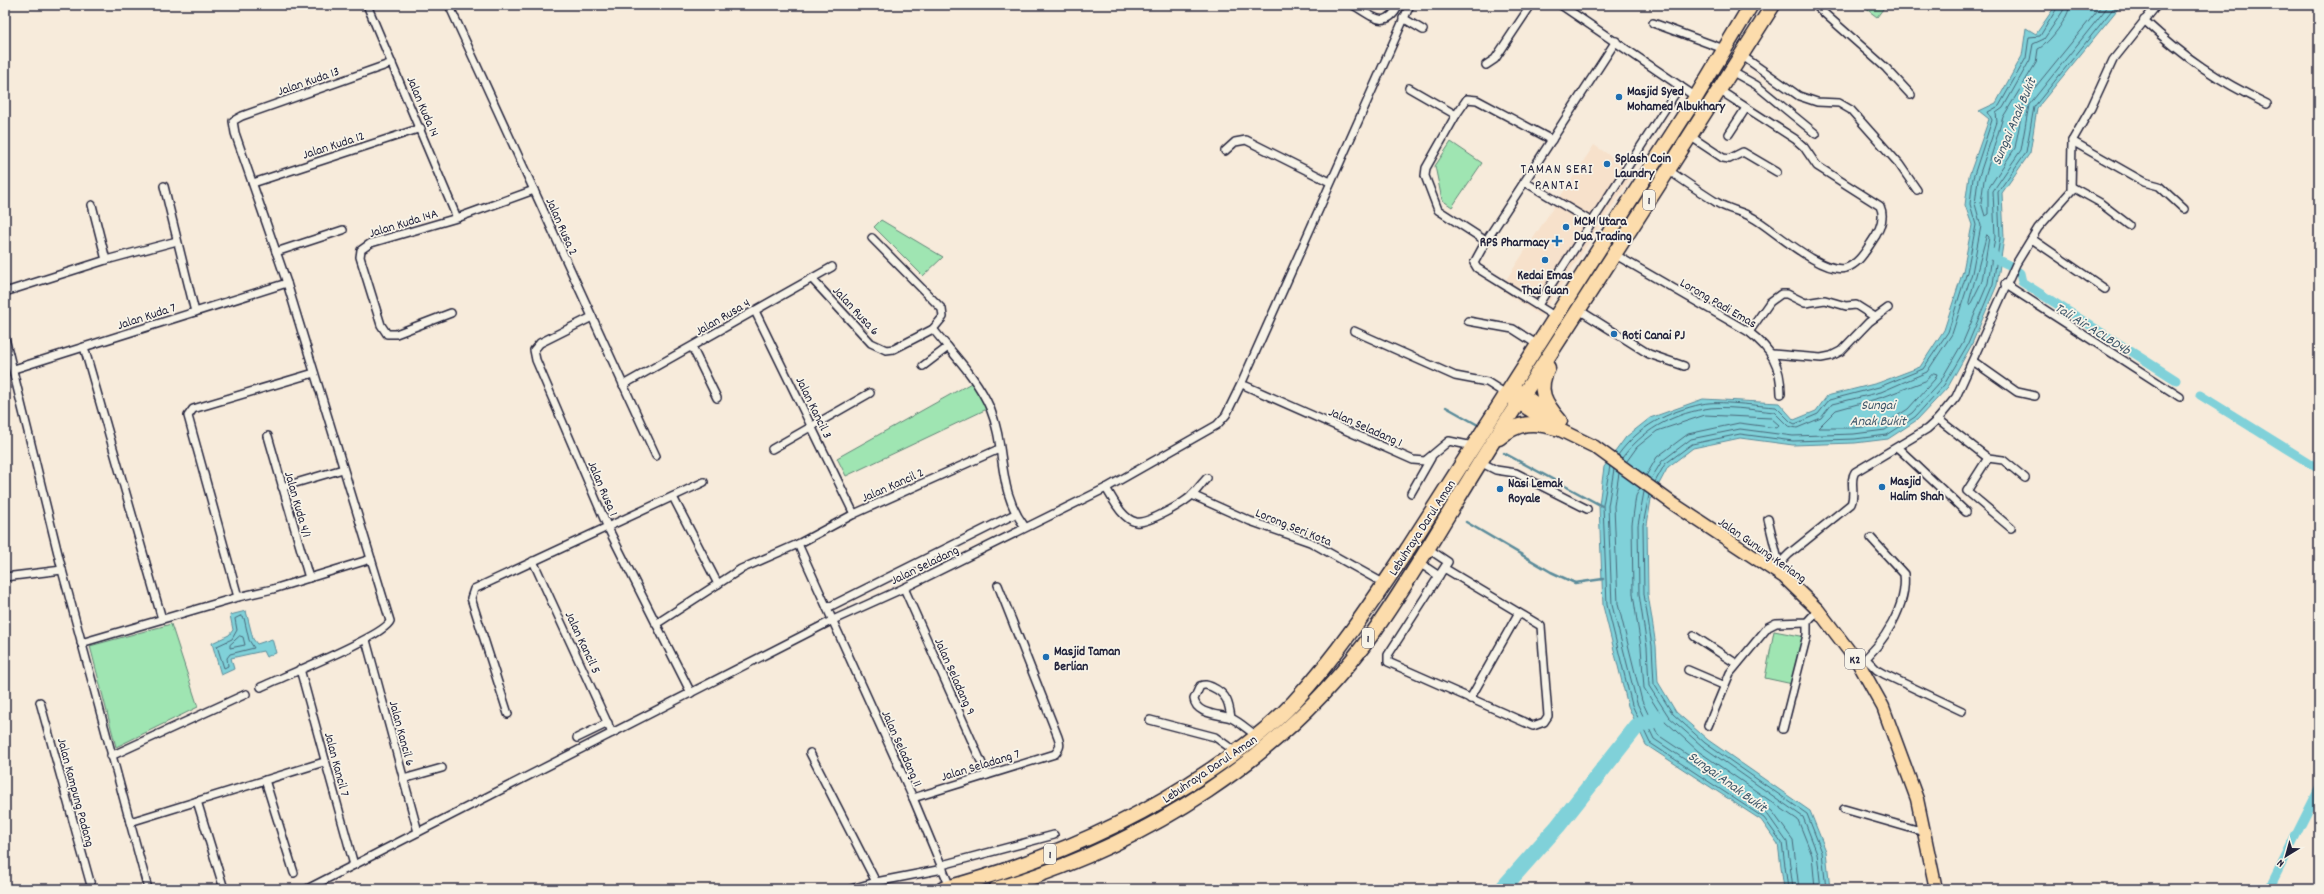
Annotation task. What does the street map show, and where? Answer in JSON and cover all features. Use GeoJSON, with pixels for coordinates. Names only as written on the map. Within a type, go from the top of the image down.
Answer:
{"type":"FeatureCollection","features":[{"type":"Feature","properties":{"kind":"highway","name":"Lebuhraya Darul Aman"},"geometry":{"type":"LineString","coordinates":[[947,888],[1065,848],[1127,821],[1179,791],[1236,752],[1257,736],[1293,702],[1361,620],[1556,317],[1752,5]]}},
{"type":"Feature","properties":{"kind":"highway","name":"Lebuhraya Darul Aman"},"geometry":{"type":"LineString","coordinates":[[996,889],[1014,886],[1068,865],[1133,835],[1187,804],[1268,746],[1304,714],[1375,630],[1490,446],[1579,310],[1773,5]]}},
{"type":"Feature","properties":{"kind":"highway"},"geometry":{"type":"LineString","coordinates":[[1557,343],[1543,378],[1542,388],[1543,398],[1558,424]]}},
{"type":"Feature","properties":{"kind":"highway"},"geometry":{"type":"LineString","coordinates":[[1490,446],[1513,427],[1522,424],[1558,424]]}},
{"type":"Feature","properties":{"kind":"main road","name":"Jalan Gunung Keriang"},"geometry":{"type":"LineString","coordinates":[[1509,390],[1594,447],[1672,503],[1776,567],[1818,610],[1863,662],[1895,734],[1916,799],[1936,889]]}},
{"type":"Feature","properties":{"kind":"street","name":"Jalan Kuda 14"},"geometry":{"type":"LineString","coordinates":[[367,5],[421,128],[457,218]]}},
{"type":"Feature","properties":{"kind":"street","name":"Jalan Rusa 2"},"geometry":{"type":"LineString","coordinates":[[449,5],[656,456]]}},
{"type":"Feature","properties":{"kind":"street"},"geometry":{"type":"LineString","coordinates":[[1353,5],[1377,19],[1389,19],[1399,5]]}},
{"type":"Feature","properties":{"kind":"street","name":"Jalan Seladang"},"geometry":{"type":"LineString","coordinates":[[307,889],[833,620],[904,588],[1106,488],[1211,429],[1222,420],[1242,380],[1410,5]]}},
{"type":"Feature","properties":{"kind":"street"},"geometry":{"type":"LineString","coordinates":[[1486,65],[1495,59],[1531,5]]}},
{"type":"Feature","properties":{"kind":"street"},"geometry":{"type":"LineString","coordinates":[[1561,5],[1696,96]]}},
{"type":"Feature","properties":{"kind":"street"},"geometry":{"type":"LineString","coordinates":[[1815,5],[1886,68],[1911,94]]}},
{"type":"Feature","properties":{"kind":"street"},"geometry":{"type":"LineString","coordinates":[[1776,567],[1851,504],[1855,495],[1853,479],[1855,472],[1898,448],[1938,419],[1956,397],[2006,284],[2032,239],[2072,187],[2072,141],[2091,108],[2113,60],[2157,5]]}},
{"type":"Feature","properties":{"kind":"street"},"geometry":{"type":"LineString","coordinates":[[1403,18],[1423,30]]}},
{"type":"Feature","properties":{"kind":"street"},"geometry":{"type":"LineString","coordinates":[[2144,20],[2178,52],[2230,86],[2267,104]]}},
{"type":"Feature","properties":{"kind":"street"},"geometry":{"type":"LineString","coordinates":[[1653,23],[1724,49]]}},
{"type":"Feature","properties":{"kind":"street"},"geometry":{"type":"LineString","coordinates":[[1556,317],[1475,266],[1476,258],[1616,41]]}},
{"type":"Feature","properties":{"kind":"street"},"geometry":{"type":"LineString","coordinates":[[1741,55],[1804,98],[1818,102],[1839,103],[1851,110],[1899,164],[1917,190]]}},
{"type":"Feature","properties":{"kind":"street","name":"Jalan Kuda 13"},"geometry":{"type":"LineString","coordinates":[[253,183],[235,133],[233,121],[242,116],[392,63]]}},
{"type":"Feature","properties":{"kind":"street"},"geometry":{"type":"LineString","coordinates":[[1731,71],[1756,86],[1816,134]]}},
{"type":"Feature","properties":{"kind":"street"},"geometry":{"type":"LineString","coordinates":[[1538,305],[1680,86]]}},
{"type":"Feature","properties":{"kind":"street"},"geometry":{"type":"LineString","coordinates":[[1410,88],[1456,115]]}},
{"type":"Feature","properties":{"kind":"street"},"geometry":{"type":"LineString","coordinates":[[1668,170],[1724,207],[1752,217],[1822,263],[1840,269],[1851,266],[1860,259],[1874,239],[1882,222],[1882,212],[1880,206],[1817,166],[1801,143],[1719,90]]}},
{"type":"Feature","properties":{"kind":"street"},"geometry":{"type":"LineString","coordinates":[[1486,241],[1438,210],[1425,180],[1426,168],[1456,115],[1468,100],[1477,100],[1552,140]]}},
{"type":"Feature","properties":{"kind":"street"},"geometry":{"type":"LineString","coordinates":[[1729,134],[1746,108]]}},
{"type":"Feature","properties":{"kind":"street","name":"Jalan Kuda 12"},"geometry":{"type":"LineString","coordinates":[[253,183],[421,128]]}},
{"type":"Feature","properties":{"kind":"street"},"geometry":{"type":"LineString","coordinates":[[1690,136],[1723,158],[1729,159],[1744,152],[1776,172]]}},
{"type":"Feature","properties":{"kind":"street"},"geometry":{"type":"LineString","coordinates":[[1225,151],[1235,142],[1246,140],[1330,182]]}},
{"type":"Feature","properties":{"kind":"street"},"geometry":{"type":"LineString","coordinates":[[2072,141],[2144,182],[2159,186],[2184,209]]}},
{"type":"Feature","properties":{"kind":"street"},"geometry":{"type":"LineString","coordinates":[[1525,182],[1592,222]]}},
{"type":"Feature","properties":{"kind":"street"},"geometry":{"type":"LineString","coordinates":[[253,183],[286,283],[390,622],[388,626],[366,640],[261,687]]}},
{"type":"Feature","properties":{"kind":"street"},"geometry":{"type":"LineString","coordinates":[[164,186],[195,312]]}},
{"type":"Feature","properties":{"kind":"street"},"geometry":{"type":"LineString","coordinates":[[2072,187],[2099,202],[2129,225]]}},
{"type":"Feature","properties":{"kind":"street","name":"Jalan Kuda 14A"},"geometry":{"type":"LineString","coordinates":[[451,313],[396,334],[387,334],[381,325],[360,257],[361,250],[371,243],[457,218],[534,190]]}},
{"type":"Feature","properties":{"kind":"street"},"geometry":{"type":"LineString","coordinates":[[92,206],[106,260]]}},
{"type":"Feature","properties":{"kind":"street"},"geometry":{"type":"LineString","coordinates":[[276,252],[343,230]]}},
{"type":"Feature","properties":{"kind":"street"},"geometry":{"type":"LineString","coordinates":[[872,238],[942,309],[943,317],[933,329],[972,377],[987,401],[993,419],[1008,498],[1015,514],[1025,527]]}},
{"type":"Feature","properties":{"kind":"street"},"geometry":{"type":"LineString","coordinates":[[2032,239],[2105,290]]}},
{"type":"Feature","properties":{"kind":"street"},"geometry":{"type":"LineString","coordinates":[[5,292],[106,260],[177,241]]}},
{"type":"Feature","properties":{"kind":"street","name":"Lorong Padi Emas"},"geometry":{"type":"LineString","coordinates":[[1614,254],[1749,332],[1764,344],[1772,354],[1781,384],[1781,394]]}},
{"type":"Feature","properties":{"kind":"street","name":"Jalan Rusa 4"},"geometry":{"type":"LineString","coordinates":[[623,385],[832,267]]}},
{"type":"Feature","properties":{"kind":"street","name":"Jalan Rusa 6"},"geometry":{"type":"LineString","coordinates":[[812,278],[872,343],[879,348],[894,349],[933,329]]}},
{"type":"Feature","properties":{"kind":"street","name":"Jalan Kuda 7"},"geometry":{"type":"LineString","coordinates":[[14,369],[286,283]]}},
{"type":"Feature","properties":{"kind":"street"},"geometry":{"type":"LineString","coordinates":[[2006,284],[2180,397]]}},
{"type":"Feature","properties":{"kind":"street"},"geometry":{"type":"LineString","coordinates":[[1749,332],[1770,302],[1781,294],[1787,294],[1805,303],[1825,300],[1846,306],[1856,305],[1875,316]]}},
{"type":"Feature","properties":{"kind":"street"},"geometry":{"type":"LineString","coordinates":[[1772,354],[1821,358],[1831,356],[1849,343],[1875,316],[1888,308]]}},
{"type":"Feature","properties":{"kind":"street"},"geometry":{"type":"LineString","coordinates":[[1579,310],[1649,354],[1684,366]]}},
{"type":"Feature","properties":{"kind":"street","name":"Jalan Kancil 3"},"geometry":{"type":"LineString","coordinates":[[755,311],[854,514]]}},
{"type":"Feature","properties":{"kind":"street","name":"Jalan Rusa 1"},"geometry":{"type":"LineString","coordinates":[[592,317],[540,343],[534,350],[536,360],[608,528],[691,692]]}},
{"type":"Feature","properties":{"kind":"street"},"geometry":{"type":"LineString","coordinates":[[1468,321],[1513,330],[1538,345]]}},
{"type":"Feature","properties":{"kind":"street"},"geometry":{"type":"LineString","coordinates":[[1354,331],[1449,374],[1488,382],[1509,390]]}},
{"type":"Feature","properties":{"kind":"street"},"geometry":{"type":"LineString","coordinates":[[5,338],[14,369],[62,570],[148,889]]}},
{"type":"Feature","properties":{"kind":"street"},"geometry":{"type":"LineString","coordinates":[[692,346],[717,398]]}},
{"type":"Feature","properties":{"kind":"street"},"geometry":{"type":"LineString","coordinates":[[84,347],[162,619]]}},
{"type":"Feature","properties":{"kind":"street"},"geometry":{"type":"LineString","coordinates":[[923,366],[948,347]]}},
{"type":"Feature","properties":{"kind":"street"},"geometry":{"type":"LineString","coordinates":[[1973,361],[2017,392],[2035,396]]}},
{"type":"Feature","properties":{"kind":"street"},"geometry":{"type":"LineString","coordinates":[[238,597],[196,451],[188,416],[189,412],[194,409],[314,373]]}},
{"type":"Feature","properties":{"kind":"street","name":"Jalan Seladang 1"},"geometry":{"type":"LineString","coordinates":[[1246,386],[1413,460],[1425,462],[1431,458]]}},
{"type":"Feature","properties":{"kind":"street"},"geometry":{"type":"LineString","coordinates":[[772,449],[870,393]]}},
{"type":"Feature","properties":{"kind":"street"},"geometry":{"type":"LineString","coordinates":[[1938,419],[1988,458],[2003,460],[2025,478]]}},
{"type":"Feature","properties":{"kind":"street","name":"Jalan Kuda 4/1"},"geometry":{"type":"LineString","coordinates":[[268,436],[309,578]]}},
{"type":"Feature","properties":{"kind":"street"},"geometry":{"type":"LineString","coordinates":[[1411,493],[1431,458],[1449,441],[1473,446]]}},
{"type":"Feature","properties":{"kind":"street"},"geometry":{"type":"LineString","coordinates":[[1898,448],[1966,512]]}},
{"type":"Feature","properties":{"kind":"street","name":"Jalan Kancil 2"},"geometry":{"type":"LineString","coordinates":[[656,624],[718,584],[760,560],[798,544],[854,514],[999,449]]}},
{"type":"Feature","properties":{"kind":"street"},"geometry":{"type":"LineString","coordinates":[[1988,458],[1967,491],[2011,528]]}},
{"type":"Feature","properties":{"kind":"street"},"geometry":{"type":"LineString","coordinates":[[1480,462],[1496,470],[1516,474],[1587,509]]}},
{"type":"Feature","properties":{"kind":"street"},"geometry":{"type":"LineString","coordinates":[[282,487],[343,469]]}},
{"type":"Feature","properties":{"kind":"street"},"geometry":{"type":"LineString","coordinates":[[1106,488],[1122,512],[1135,522],[1154,518],[1192,495],[1207,478]]}},
{"type":"Feature","properties":{"kind":"street"},"geometry":{"type":"LineString","coordinates":[[508,714],[471,594],[478,586],[608,528],[704,482]]}},
{"type":"Feature","properties":{"kind":"street","name":"Lorong Seri Kota"},"geometry":{"type":"LineString","coordinates":[[1192,495],[1250,521],[1310,542],[1384,584]]}},
{"type":"Feature","properties":{"kind":"street"},"geometry":{"type":"LineString","coordinates":[[672,497],[718,584]]}},
{"type":"Feature","properties":{"kind":"street"},"geometry":{"type":"LineString","coordinates":[[827,608],[1015,514]]}},
{"type":"Feature","properties":{"kind":"street"},"geometry":{"type":"LineString","coordinates":[[1768,519],[1776,567]]}},
{"type":"Feature","properties":{"kind":"street"},"geometry":{"type":"LineString","coordinates":[[1871,538],[1904,574],[1905,583],[1901,603],[1886,632],[1863,662],[1897,680],[1910,689],[1962,712]]}},
{"type":"Feature","properties":{"kind":"street"},"geometry":{"type":"LineString","coordinates":[[798,544],[833,620]]}},
{"type":"Feature","properties":{"kind":"street"},"geometry":{"type":"LineString","coordinates":[[1427,548],[1446,565],[1518,614],[1541,626],[1548,716],[1544,722],[1533,726],[1391,664],[1387,659],[1446,565]]}},
{"type":"Feature","properties":{"kind":"street"},"geometry":{"type":"LineString","coordinates":[[81,642],[309,578],[371,559]]}},
{"type":"Feature","properties":{"kind":"street","name":"Jalan Kancil 5"},"geometry":{"type":"LineString","coordinates":[[534,561],[612,733]]}},
{"type":"Feature","properties":{"kind":"street"},"geometry":{"type":"LineString","coordinates":[[1418,562],[1439,576]]}},
{"type":"Feature","properties":{"kind":"street"},"geometry":{"type":"LineString","coordinates":[[5,577],[62,570]]}},
{"type":"Feature","properties":{"kind":"street","name":"Jalan Seladang 7"},"geometry":{"type":"LineString","coordinates":[[913,798],[1055,754],[1061,744],[998,585]]}},
{"type":"Feature","properties":{"kind":"street","name":"Jalan Seladang 9"},"geometry":{"type":"LineString","coordinates":[[904,588],[987,774]]}},
{"type":"Feature","properties":{"kind":"street"},"geometry":{"type":"LineString","coordinates":[[1783,729],[1807,635],[1807,622],[1818,610]]}},
{"type":"Feature","properties":{"kind":"street"},"geometry":{"type":"LineString","coordinates":[[1470,699],[1518,614]]}},
{"type":"Feature","properties":{"kind":"street","name":"Jalan Seladang 11"},"geometry":{"type":"LineString","coordinates":[[833,620],[943,867],[947,888]]}},
{"type":"Feature","properties":{"kind":"street"},"geometry":{"type":"LineString","coordinates":[[1708,726],[1723,685],[1737,664],[1772,624],[1807,622]]}},
{"type":"Feature","properties":{"kind":"street"},"geometry":{"type":"LineString","coordinates":[[1694,636],[1737,664]]}},
{"type":"Feature","properties":{"kind":"street","name":"Jalan Kancil 6"},"geometry":{"type":"LineString","coordinates":[[366,640],[418,832]]}},
{"type":"Feature","properties":{"kind":"street","name":"Jalan Kancil 7"},"geometry":{"type":"LineString","coordinates":[[300,669],[324,762],[354,865]]}},
{"type":"Feature","properties":{"kind":"street"},"geometry":{"type":"LineString","coordinates":[[1688,670],[1723,685]]}},
{"type":"Feature","properties":{"kind":"street"},"geometry":{"type":"LineString","coordinates":[[1231,718],[1228,700],[1223,694],[1206,685],[1200,686],[1194,699],[1196,705],[1212,714],[1231,718],[1257,736]]}},
{"type":"Feature","properties":{"kind":"street"},"geometry":{"type":"LineString","coordinates":[[111,756],[246,694]]}},
{"type":"Feature","properties":{"kind":"street","name":"Jalan Kampung Padang"},"geometry":{"type":"LineString","coordinates":[[40,702],[92,889]]}},
{"type":"Feature","properties":{"kind":"street"},"geometry":{"type":"LineString","coordinates":[[1150,720],[1215,737],[1236,752]]}},
{"type":"Feature","properties":{"kind":"street"},"geometry":{"type":"LineString","coordinates":[[577,738],[608,723]]}},
{"type":"Feature","properties":{"kind":"street"},"geometry":{"type":"LineString","coordinates":[[810,753],[876,882]]}},
{"type":"Feature","properties":{"kind":"street"},"geometry":{"type":"LineString","coordinates":[[130,822],[324,762]]}},
{"type":"Feature","properties":{"kind":"street"},"geometry":{"type":"LineString","coordinates":[[403,779],[442,768]]}},
{"type":"Feature","properties":{"kind":"street"},"geometry":{"type":"LineString","coordinates":[[265,780],[294,873]]}},
{"type":"Feature","properties":{"kind":"street"},"geometry":{"type":"LineString","coordinates":[[197,801],[224,889]]}},
{"type":"Feature","properties":{"kind":"street"},"geometry":{"type":"LineString","coordinates":[[1844,809],[1924,832]]}},
{"type":"Feature","properties":{"kind":"street"},"geometry":{"type":"LineString","coordinates":[[851,889],[943,867],[1054,835]]}},
{"type":"Feature","properties":{"kind":"shaded area"},"geometry":{"type":"Polygon","coordinates":[[[1594,145],[1635,172],[1541,316],[1500,289],[1594,145]]]}},
{"type":"Feature","properties":{"kind":"green space"},"geometry":{"type":"Polygon","coordinates":[[[1861,5],[1886,5],[1877,17],[1861,5]]]}},
{"type":"Feature","properties":{"kind":"green space"},"geometry":{"type":"Polygon","coordinates":[[[1451,142],[1482,163],[1452,207],[1442,200],[1435,166],[1451,142]]]}},
{"type":"Feature","properties":{"kind":"green space"},"geometry":{"type":"Polygon","coordinates":[[[881,220],[943,257],[923,276],[874,227],[881,220]]]}},
{"type":"Feature","properties":{"kind":"green space"},"geometry":{"type":"Polygon","coordinates":[[[973,382],[987,409],[846,476],[837,458],[973,382]]]}},
{"type":"Feature","properties":{"kind":"green space"},"geometry":{"type":"Polygon","coordinates":[[[171,624],[198,707],[116,747],[90,646],[171,624]]]}},
{"type":"Feature","properties":{"kind":"green space"},"geometry":{"type":"Polygon","coordinates":[[[1774,631],[1806,637],[1797,685],[1765,678],[1774,631]]]}},
{"type":"Feature","properties":{"kind":"water","name":"Sungai Anak Bukit"},"geometry":{"type":"Polygon","coordinates":[[[2056,5],[2121,5],[2037,108],[2030,153],[2002,193],[2004,238],[1997,285],[1971,346],[1948,387],[1917,420],[1888,439],[1855,443],[1793,445],[1740,438],[1693,448],[1668,467],[1651,499],[1647,525],[1648,594],[1656,646],[1658,682],[1676,712],[1708,740],[1810,811],[1826,851],[1830,889],[1784,889],[1778,844],[1761,820],[1646,745],[1628,706],[1603,606],[1599,505],[1604,467],[1626,437],[1650,418],[1703,399],[1779,403],[1794,420],[1816,411],[1827,396],[1878,383],[1920,367],[1944,330],[1963,271],[1972,225],[1965,205],[1969,176],[1989,119],[1979,111],[1996,103],[2022,56],[2026,28],[2036,34],[2056,5]]]}},
{"type":"Feature","properties":{"kind":"water"},"geometry":{"type":"Polygon","coordinates":[[[246,611],[253,639],[257,644],[272,639],[276,653],[266,657],[263,651],[231,658],[234,669],[221,675],[212,643],[229,635],[233,630],[230,615],[246,611]]]}},
{"type":"Feature","properties":{"kind":"waterway","name":"Tali Air ACLBD4b"},"geometry":{"type":"LineString","coordinates":[[1993,253],[1996,259],[2009,265]]}},
{"type":"Feature","properties":{"kind":"waterway","name":"Tali Air ACLBD4b"},"geometry":{"type":"LineString","coordinates":[[2016,270],[2020,273],[2022,282],[2176,380]]}},
{"type":"Feature","properties":{"kind":"waterway","name":"Tali Air ACLBD4b"},"geometry":{"type":"LineString","coordinates":[[2200,395],[2319,469]]}},
{"type":"Feature","properties":{"kind":"waterway"},"geometry":{"type":"LineString","coordinates":[[1446,407],[1478,425]]}},
{"type":"Feature","properties":{"kind":"waterway"},"geometry":{"type":"LineString","coordinates":[[1504,453],[1602,506]]}},
{"type":"Feature","properties":{"kind":"waterway"},"geometry":{"type":"LineString","coordinates":[[1466,522],[1551,572],[1575,583],[1603,579]]}},
{"type":"Feature","properties":{"kind":"waterway"},"geometry":{"type":"LineString","coordinates":[[1502,889],[1558,826],[1637,726],[1657,719]]}},
{"type":"Feature","properties":{"kind":"waterway","name":"Tali Air ACLBD4b"},"geometry":{"type":"LineString","coordinates":[[2269,889],[2319,789]]}},
{"type":"Feature","properties":{"kind":"place","name":"Masjid Syed Mohamed Albukhary"},"geometry":{"type":"Point","coordinates":[1619,97]}},
{"type":"Feature","properties":{"kind":"place","name":"Splash Coin Laundry"},"geometry":{"type":"Point","coordinates":[1607,164]}},
{"type":"Feature","properties":{"kind":"place","name":"MCM Utara Dua Trading"},"geometry":{"type":"Point","coordinates":[1566,227]}},
{"type":"Feature","properties":{"kind":"place","name":"RPS Pharmacy"},"geometry":{"type":"Point","coordinates":[1557,241]}},
{"type":"Feature","properties":{"kind":"place","name":"Kedai Emas Thai Guan"},"geometry":{"type":"Point","coordinates":[1545,260]}},
{"type":"Feature","properties":{"kind":"place","name":"Roti Canai PJ"},"geometry":{"type":"Point","coordinates":[1614,334]}},
{"type":"Feature","properties":{"kind":"place","name":"Masjid Halim Shah"},"geometry":{"type":"Point","coordinates":[1882,487]}},
{"type":"Feature","properties":{"kind":"place","name":"Nasi Lemak Royale"},"geometry":{"type":"Point","coordinates":[1500,489]}},
{"type":"Feature","properties":{"kind":"place","name":"Masjid Taman Berlian"},"geometry":{"type":"Point","coordinates":[1046,657]}},
{"type":"Feature","properties":{"kind":"district","name":"TAMAN SERI PANTAI"},"geometry":{"type":"Point","coordinates":[1557,176]}}]}
